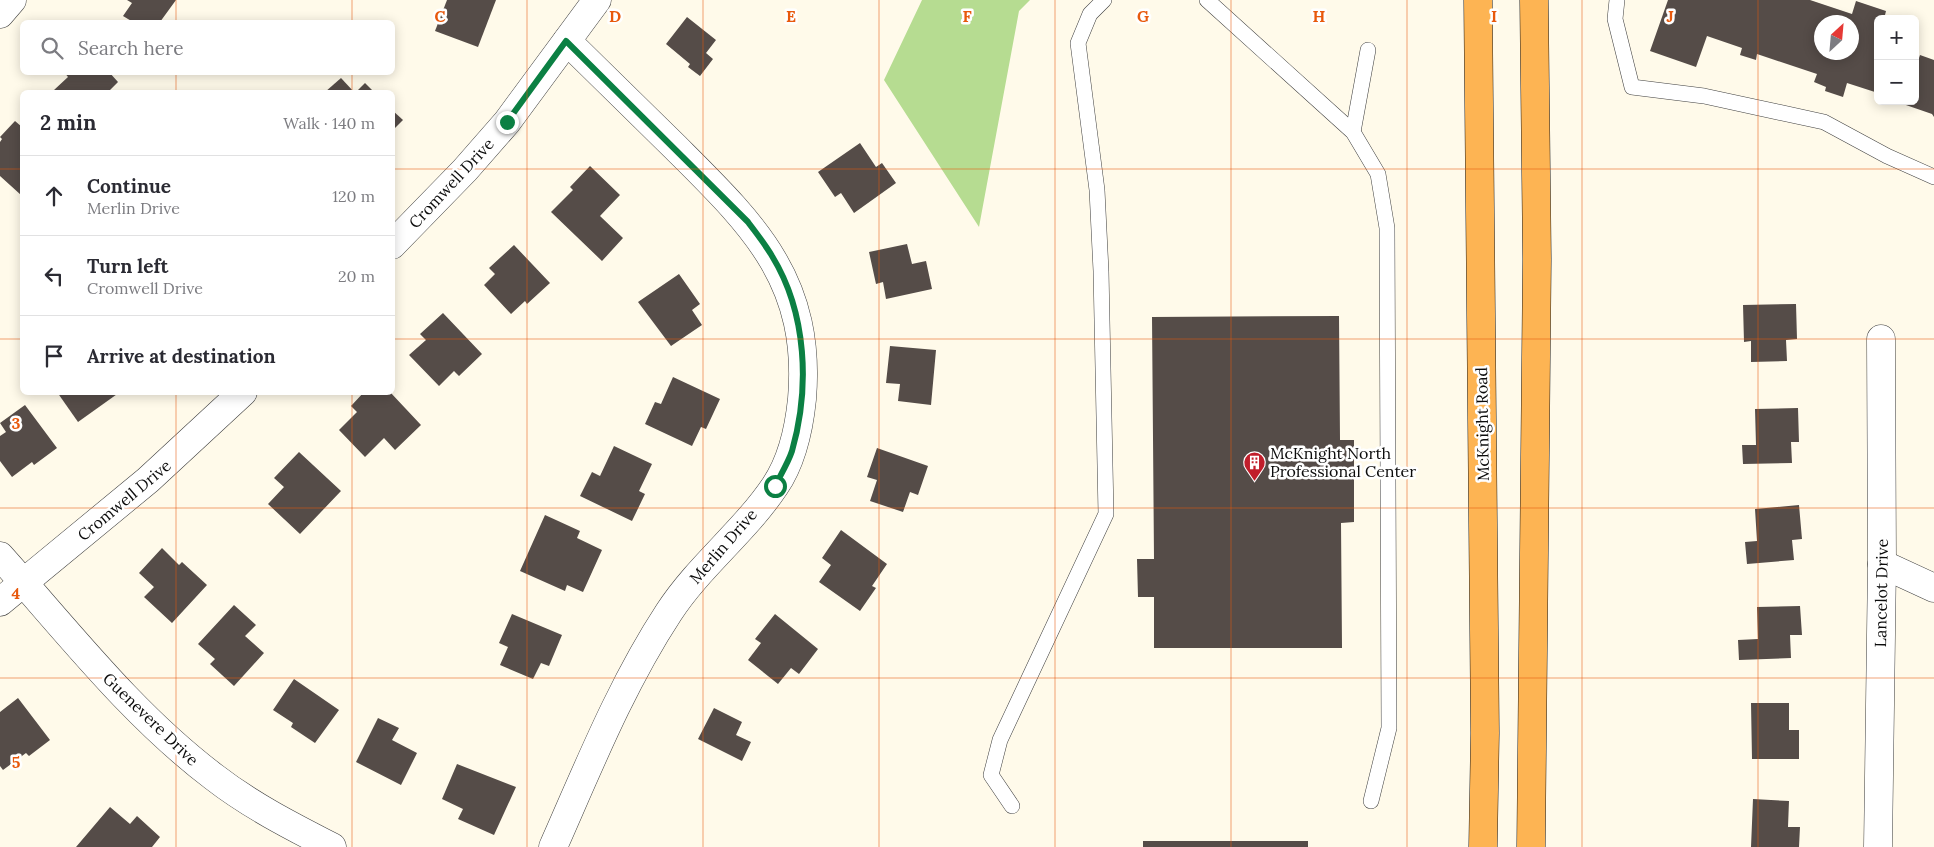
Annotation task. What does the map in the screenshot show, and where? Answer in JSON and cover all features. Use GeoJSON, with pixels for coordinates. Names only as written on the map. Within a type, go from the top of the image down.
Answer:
{"type":"FeatureCollection","features":[{"type":"Feature","properties":{"kind":"highway","name":"McKnight Road"},"geometry":{"type":"LineString","coordinates":[[1478,0],[1485,733],[1484,847]]}},
{"type":"Feature","properties":{"kind":"highway"},"geometry":{"type":"LineString","coordinates":[[1531,847],[1536,259],[1534,0]]}},
{"type":"Feature","properties":{"kind":"street"},"geometry":{"type":"LineString","coordinates":[[0,14],[12,0]]}},
{"type":"Feature","properties":{"kind":"street","name":"Cromwell Drive"},"geometry":{"type":"LineString","coordinates":[[395,241],[465,170],[507,122],[597,0]]}},
{"type":"Feature","properties":{"kind":"street","name":"Merlin Drive"},"geometry":{"type":"LineString","coordinates":[[553,847],[604,732],[664,619],[695,578],[775,486],[791,453],[800,416],[803,380],[797,321],[787,287],[773,256],[748,222],[731,203],[566,41]]}},
{"type":"Feature","properties":{"kind":"street","name":"Lancelot Drive"},"geometry":{"type":"LineString","coordinates":[[1878,847],[1882,564],[1881,339]]}},
{"type":"Feature","properties":{"kind":"street","name":"Cromwell Drive"},"geometry":{"type":"LineString","coordinates":[[0,602],[148,480],[239,395]]}},
{"type":"Feature","properties":{"kind":"street","name":"Guenevere Drive"},"geometry":{"type":"LineString","coordinates":[[0,556],[129,702],[171,742],[214,778],[257,807],[332,847]]}},
{"type":"Feature","properties":{"kind":"street"},"geometry":{"type":"LineString","coordinates":[[1882,564],[1934,588]]}},
{"type":"Feature","properties":{"kind":"lane"},"geometry":{"type":"LineString","coordinates":[[1012,806],[991,775],[1000,740],[1106,514],[1098,190],[1078,43],[1090,14],[1104,0]]}},
{"type":"Feature","properties":{"kind":"lane"},"geometry":{"type":"LineString","coordinates":[[1207,0],[1353,132],[1378,174],[1387,228],[1389,728],[1372,801]]}},
{"type":"Feature","properties":{"kind":"lane"},"geometry":{"type":"LineString","coordinates":[[1617,0],[1614,19],[1632,87],[1704,96],[1824,122],[1887,156],[1934,177]]}},
{"type":"Feature","properties":{"kind":"lane"},"geometry":{"type":"LineString","coordinates":[[1353,132],[1368,50]]}},
{"type":"Feature","properties":{"kind":"green space"},"geometry":{"type":"Polygon","coordinates":[[[922,0],[1030,0],[1019,11],[979,227],[884,80],[922,0]]]}},
{"type":"Feature","properties":{"kind":"building"},"geometry":{"type":"Polygon","coordinates":[[[127,0],[176,0],[161,20],[130,20],[123,16],[132,3],[127,0]]]}},
{"type":"Feature","properties":{"kind":"building"},"geometry":{"type":"Polygon","coordinates":[[[447,0],[496,0],[478,47],[435,31],[447,0]]]}},
{"type":"Feature","properties":{"kind":"building"},"geometry":{"type":"Polygon","coordinates":[[[1668,0],[1810,0],[1852,14],[1856,1],[1886,11],[1885,15],[1874,15],[1874,92],[1847,83],[1843,97],[1825,91],[1826,87],[1814,82],[1817,74],[1757,54],[1756,60],[1740,55],[1742,48],[1707,36],[1696,67],[1650,51],[1668,0]]]}},
{"type":"Feature","properties":{"kind":"building"},"geometry":{"type":"Polygon","coordinates":[[[687,17],[716,40],[706,53],[713,59],[700,76],[688,67],[690,64],[666,44],[687,17]]]}},
{"type":"Feature","properties":{"kind":"building"},"geometry":{"type":"Polygon","coordinates":[[[1920,55],[1934,60],[1934,117],[1932,114],[1906,105],[1919,105],[1920,55]]]}},
{"type":"Feature","properties":{"kind":"building"},"geometry":{"type":"Polygon","coordinates":[[[66,75],[112,75],[118,82],[110,90],[54,90],[68,77],[66,75]]]}},
{"type":"Feature","properties":{"kind":"building"},"geometry":{"type":"Polygon","coordinates":[[[341,78],[352,90],[327,90],[341,78]]]}},
{"type":"Feature","properties":{"kind":"building"},"geometry":{"type":"Polygon","coordinates":[[[365,83],[372,90],[358,90],[365,83]]]}},
{"type":"Feature","properties":{"kind":"building"},"geometry":{"type":"Polygon","coordinates":[[[395,113],[403,120],[395,128],[395,113]]]}},
{"type":"Feature","properties":{"kind":"building"},"geometry":{"type":"Polygon","coordinates":[[[15,121],[20,125],[20,194],[0,176],[0,142],[2,139],[0,137],[15,121]]]}},
{"type":"Feature","properties":{"kind":"building"},"geometry":{"type":"Polygon","coordinates":[[[860,143],[876,167],[882,163],[896,183],[854,213],[841,193],[835,197],[818,172],[860,143]]]}},
{"type":"Feature","properties":{"kind":"building"},"geometry":{"type":"Polygon","coordinates":[[[590,166],[620,195],[600,216],[623,238],[602,261],[551,212],[573,190],[570,187],[590,166]]]}},
{"type":"Feature","properties":{"kind":"building"},"geometry":{"type":"Polygon","coordinates":[[[907,244],[912,264],[926,261],[932,289],[886,299],[883,282],[876,284],[869,252],[907,244]]]}},
{"type":"Feature","properties":{"kind":"building"},"geometry":{"type":"Polygon","coordinates":[[[514,245],[550,283],[527,304],[525,301],[511,314],[484,285],[495,274],[489,268],[514,245]]]}},
{"type":"Feature","properties":{"kind":"building"},"geometry":{"type":"Polygon","coordinates":[[[679,274],[700,304],[692,310],[702,325],[671,346],[638,302],[679,274]]]}},
{"type":"Feature","properties":{"kind":"building"},"geometry":{"type":"Polygon","coordinates":[[[1796,304],[1797,339],[1786,340],[1787,361],[1751,362],[1751,341],[1744,342],[1743,305],[1796,304]]]}},
{"type":"Feature","properties":{"kind":"building"},"geometry":{"type":"Polygon","coordinates":[[[443,313],[482,354],[459,376],[454,371],[439,386],[409,355],[426,340],[420,334],[443,313]]]}},
{"type":"Feature","properties":{"kind":"building","name":"McKnight North Professional Center"},"geometry":{"type":"Polygon","coordinates":[[[1339,316],[1340,440],[1354,440],[1354,522],[1341,523],[1342,648],[1154,648],[1154,597],[1138,597],[1137,559],[1154,559],[1152,317],[1339,316]]]}},
{"type":"Feature","properties":{"kind":"building"},"geometry":{"type":"Polygon","coordinates":[[[890,346],[936,350],[931,405],[898,401],[900,384],[886,383],[890,346]]]}},
{"type":"Feature","properties":{"kind":"building"},"geometry":{"type":"Polygon","coordinates":[[[673,377],[720,399],[706,429],[701,427],[692,446],[645,424],[655,402],[661,404],[673,377]]]}},
{"type":"Feature","properties":{"kind":"building"},"geometry":{"type":"Polygon","coordinates":[[[59,395],[116,395],[78,422],[59,395]]]}},
{"type":"Feature","properties":{"kind":"building"},"geometry":{"type":"Polygon","coordinates":[[[361,395],[393,395],[421,425],[395,450],[384,438],[365,457],[339,430],[357,412],[351,406],[361,395]]]}},
{"type":"Feature","properties":{"kind":"building"},"geometry":{"type":"Polygon","coordinates":[[[25,405],[57,448],[34,465],[32,462],[12,477],[0,461],[0,436],[6,432],[0,423],[25,405]]]}},
{"type":"Feature","properties":{"kind":"building"},"geometry":{"type":"Polygon","coordinates":[[[1798,408],[1799,442],[1791,442],[1792,463],[1743,464],[1742,445],[1756,445],[1755,409],[1798,408]]]}},
{"type":"Feature","properties":{"kind":"building"},"geometry":{"type":"Polygon","coordinates":[[[614,446],[652,464],[639,491],[645,494],[632,521],[580,496],[592,472],[600,476],[614,446]]]}},
{"type":"Feature","properties":{"kind":"building"},"geometry":{"type":"Polygon","coordinates":[[[877,448],[928,466],[918,495],[910,492],[903,512],[870,501],[877,480],[867,477],[877,448]]]}},
{"type":"Feature","properties":{"kind":"building"},"geometry":{"type":"Polygon","coordinates":[[[299,452],[341,491],[300,534],[268,504],[284,487],[274,478],[299,452]]]}},
{"type":"Feature","properties":{"kind":"building"},"geometry":{"type":"Polygon","coordinates":[[[1799,505],[1802,539],[1792,540],[1794,560],[1747,564],[1745,542],[1757,541],[1755,509],[1799,505]]]}},
{"type":"Feature","properties":{"kind":"building"},"geometry":{"type":"Polygon","coordinates":[[[545,515],[580,531],[577,538],[602,550],[583,592],[567,585],[565,591],[520,571],[545,515]]]}},
{"type":"Feature","properties":{"kind":"building"},"geometry":{"type":"Polygon","coordinates":[[[841,530],[887,564],[872,586],[876,588],[860,611],[819,582],[831,565],[822,558],[841,530]]]}},
{"type":"Feature","properties":{"kind":"building"},"geometry":{"type":"Polygon","coordinates":[[[162,548],[179,565],[182,562],[207,585],[172,623],[144,597],[154,587],[139,573],[162,548]]]}},
{"type":"Feature","properties":{"kind":"building"},"geometry":{"type":"Polygon","coordinates":[[[234,605],[256,625],[245,636],[264,653],[234,686],[210,664],[215,659],[198,644],[234,605]]]}},
{"type":"Feature","properties":{"kind":"building"},"geometry":{"type":"Polygon","coordinates":[[[1800,606],[1802,635],[1790,635],[1791,658],[1739,660],[1738,640],[1758,639],[1757,607],[1800,606]]]}},
{"type":"Feature","properties":{"kind":"building"},"geometry":{"type":"Polygon","coordinates":[[[512,614],[562,635],[549,666],[541,663],[533,679],[500,665],[508,647],[499,643],[512,614]]]}},
{"type":"Feature","properties":{"kind":"building"},"geometry":{"type":"Polygon","coordinates":[[[775,614],[818,649],[799,674],[791,668],[778,684],[748,660],[761,643],[755,639],[775,614]]]}},
{"type":"Feature","properties":{"kind":"building"},"geometry":{"type":"Polygon","coordinates":[[[294,679],[339,710],[315,743],[291,727],[293,723],[273,710],[294,679]]]}},
{"type":"Feature","properties":{"kind":"building"},"geometry":{"type":"Polygon","coordinates":[[[18,698],[50,740],[29,756],[26,753],[3,770],[0,766],[0,712],[18,698]]]}},
{"type":"Feature","properties":{"kind":"building"},"geometry":{"type":"Polygon","coordinates":[[[1751,703],[1789,703],[1789,730],[1799,730],[1799,759],[1752,759],[1751,703]]]}},
{"type":"Feature","properties":{"kind":"building"},"geometry":{"type":"Polygon","coordinates":[[[714,708],[742,722],[736,735],[751,742],[742,761],[698,739],[714,708]]]}},
{"type":"Feature","properties":{"kind":"building"},"geometry":{"type":"Polygon","coordinates":[[[378,718],[399,728],[392,740],[417,753],[401,785],[356,762],[378,718]]]}},
{"type":"Feature","properties":{"kind":"building"},"geometry":{"type":"Polygon","coordinates":[[[457,764],[516,787],[494,835],[458,819],[463,809],[442,799],[457,764]]]}},
{"type":"Feature","properties":{"kind":"building"},"geometry":{"type":"Polygon","coordinates":[[[1753,799],[1789,801],[1788,827],[1800,827],[1799,847],[1751,847],[1753,799]]]}},
{"type":"Feature","properties":{"kind":"building"},"geometry":{"type":"Polygon","coordinates":[[[110,807],[130,824],[137,816],[160,837],[152,847],[76,847],[110,807]]]}},
{"type":"Feature","properties":{"kind":"building"},"geometry":{"type":"Polygon","coordinates":[[[1143,841],[1308,841],[1308,847],[1143,847],[1143,841]]]}},
{"type":"Feature","properties":{"kind":"place","name":"McKnight North Professional Center"},"geometry":{"type":"Point","coordinates":[1254,481]}},
{"type":"Feature","properties":{"kind":"route"},"geometry":{"type":"LineString","coordinates":[[507,122],[566,41],[713,185],[748,222],[773,256],[787,287],[797,321],[802,349],[803,380],[800,416],[791,453],[775,486]]}}]}
